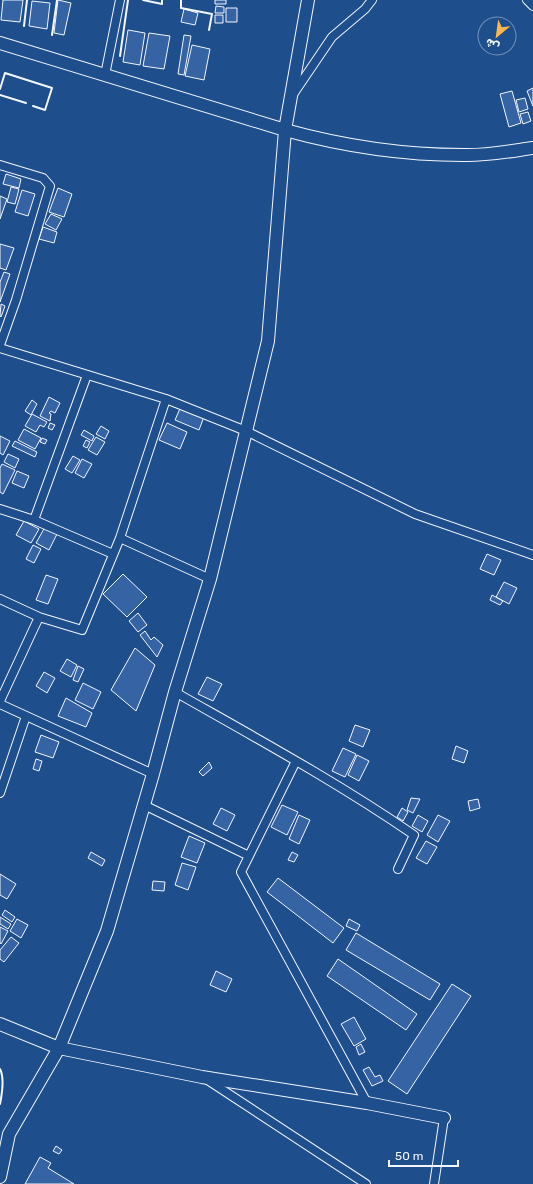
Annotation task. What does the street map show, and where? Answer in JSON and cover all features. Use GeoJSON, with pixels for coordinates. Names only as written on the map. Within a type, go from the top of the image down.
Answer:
{"type":"FeatureCollection","features":[{"type":"Feature","properties":{"kind":"street"},"geometry":{"type":"LineString","coordinates":[[105,75],[120,0]]}},
{"type":"Feature","properties":{"kind":"street"},"geometry":{"type":"LineString","coordinates":[[0,1177],[9,1134],[59,1048],[107,931],[153,774],[175,692],[210,579],[268,341],[285,130],[308,0]]}},
{"type":"Feature","properties":{"kind":"street"},"geometry":{"type":"LineString","coordinates":[[292,96],[332,37],[372,0]]}},
{"type":"Feature","properties":{"kind":"street"},"geometry":{"type":"LineString","coordinates":[[527,0],[533,6]]}},
{"type":"Feature","properties":{"kind":"street"},"geometry":{"type":"LineString","coordinates":[[0,44],[321,140],[389,151],[465,156],[533,148]]}},
{"type":"Feature","properties":{"kind":"street"},"geometry":{"type":"LineString","coordinates":[[0,165],[43,178],[50,186],[16,300],[0,347],[87,376],[166,399],[246,431],[414,514],[533,555]]}},
{"type":"Feature","properties":{"kind":"street"},"geometry":{"type":"LineString","coordinates":[[34,520],[87,376]]}},
{"type":"Feature","properties":{"kind":"street"},"geometry":{"type":"LineString","coordinates":[[0,599],[39,617],[82,630],[120,538],[166,399]]}},
{"type":"Feature","properties":{"kind":"street"},"geometry":{"type":"LineString","coordinates":[[0,509],[34,520],[113,554]]}},
{"type":"Feature","properties":{"kind":"street"},"geometry":{"type":"LineString","coordinates":[[120,538],[210,579]]}},
{"type":"Feature","properties":{"kind":"street"},"geometry":{"type":"LineString","coordinates":[[0,701],[39,617]]}},
{"type":"Feature","properties":{"kind":"street"},"geometry":{"type":"LineString","coordinates":[[175,692],[296,761],[390,818],[414,835],[398,869]]}},
{"type":"Feature","properties":{"kind":"street"},"geometry":{"type":"LineString","coordinates":[[0,704],[153,774]]}},
{"type":"Feature","properties":{"kind":"street"},"geometry":{"type":"LineString","coordinates":[[0,793],[26,716]]}},
{"type":"Feature","properties":{"kind":"street"},"geometry":{"type":"LineString","coordinates":[[296,761],[241,872],[368,1103]]}},
{"type":"Feature","properties":{"kind":"street"},"geometry":{"type":"LineString","coordinates":[[144,804],[249,856]]}},
{"type":"Feature","properties":{"kind":"street"},"geometry":{"type":"LineString","coordinates":[[0,1024],[59,1048],[202,1076],[368,1103],[444,1118],[434,1184]]}},
{"type":"Feature","properties":{"kind":"street"},"geometry":{"type":"LineString","coordinates":[[202,1076],[366,1184]]}},
{"type":"Feature","properties":{"kind":"building"},"geometry":{"type":"Polygon","coordinates":[[[3,0],[23,0],[20,22],[1,20],[3,0]]]}},
{"type":"Feature","properties":{"kind":"building"},"geometry":{"type":"Polygon","coordinates":[[[58,0],[71,3],[64,35],[54,33],[58,0]]]}},
{"type":"Feature","properties":{"kind":"building"},"geometry":{"type":"Polygon","coordinates":[[[215,0],[226,0],[226,4],[215,4],[215,0]]]}},
{"type":"Feature","properties":{"kind":"building"},"geometry":{"type":"Polygon","coordinates":[[[32,1],[50,3],[47,29],[29,26],[32,1]]]}},
{"type":"Feature","properties":{"kind":"building"},"geometry":{"type":"Polygon","coordinates":[[[216,6],[224,7],[224,13],[215,13],[216,6]]]}},
{"type":"Feature","properties":{"kind":"building"},"geometry":{"type":"Polygon","coordinates":[[[226,8],[237,8],[237,22],[226,22],[226,8]]]}},
{"type":"Feature","properties":{"kind":"building"},"geometry":{"type":"Polygon","coordinates":[[[184,9],[198,13],[195,25],[181,22],[184,9]]]}},
{"type":"Feature","properties":{"kind":"building"},"geometry":{"type":"Polygon","coordinates":[[[215,15],[223,15],[223,23],[215,23],[215,15]]]}},
{"type":"Feature","properties":{"kind":"building"},"geometry":{"type":"Polygon","coordinates":[[[128,30],[145,33],[140,65],[123,62],[128,30]]]}},
{"type":"Feature","properties":{"kind":"building"},"geometry":{"type":"Polygon","coordinates":[[[149,33],[170,36],[164,69],[143,66],[149,33]]]}},
{"type":"Feature","properties":{"kind":"building"},"geometry":{"type":"Polygon","coordinates":[[[184,35],[191,36],[184,75],[178,74],[184,35]]]}},
{"type":"Feature","properties":{"kind":"building"},"geometry":{"type":"Polygon","coordinates":[[[192,45],[210,49],[204,80],[185,76],[192,45]]]}},
{"type":"Feature","properties":{"kind":"building"},"geometry":{"type":"Polygon","coordinates":[[[533,88],[533,106],[527,91],[533,88]]]}},
{"type":"Feature","properties":{"kind":"building"},"geometry":{"type":"Polygon","coordinates":[[[512,91],[521,123],[509,127],[500,94],[512,91]]]}},
{"type":"Feature","properties":{"kind":"building"},"geometry":{"type":"Polygon","coordinates":[[[525,98],[528,109],[519,112],[516,100],[525,98]]]}},
{"type":"Feature","properties":{"kind":"building"},"geometry":{"type":"Polygon","coordinates":[[[528,112],[531,121],[523,124],[520,114],[528,112]]]}},
{"type":"Feature","properties":{"kind":"building"},"geometry":{"type":"Polygon","coordinates":[[[6,174],[21,179],[19,188],[3,184],[6,174]]]}},
{"type":"Feature","properties":{"kind":"building"},"geometry":{"type":"Polygon","coordinates":[[[11,187],[19,189],[15,204],[7,202],[11,187]]]}},
{"type":"Feature","properties":{"kind":"building"},"geometry":{"type":"Polygon","coordinates":[[[58,188],[72,194],[64,217],[49,212],[58,188]]]}},
{"type":"Feature","properties":{"kind":"building"},"geometry":{"type":"Polygon","coordinates":[[[22,190],[35,194],[28,216],[15,212],[22,190]]]}},
{"type":"Feature","properties":{"kind":"building"},"geometry":{"type":"Polygon","coordinates":[[[0,196],[7,199],[0,219],[0,196]]]}},
{"type":"Feature","properties":{"kind":"building"},"geometry":{"type":"Polygon","coordinates":[[[51,214],[62,219],[56,230],[45,224],[51,214]]]}},
{"type":"Feature","properties":{"kind":"building"},"geometry":{"type":"Polygon","coordinates":[[[43,227],[57,232],[54,243],[39,239],[43,227]]]}},
{"type":"Feature","properties":{"kind":"building"},"geometry":{"type":"Polygon","coordinates":[[[0,244],[14,248],[6,270],[0,268],[0,244]]]}},
{"type":"Feature","properties":{"kind":"building"},"geometry":{"type":"Polygon","coordinates":[[[4,272],[10,274],[0,302],[0,282],[4,272]]]}},
{"type":"Feature","properties":{"kind":"building"},"geometry":{"type":"Polygon","coordinates":[[[1,304],[5,306],[1,317],[0,316],[1,304]]]}},
{"type":"Feature","properties":{"kind":"building"},"geometry":{"type":"Polygon","coordinates":[[[49,397],[60,403],[55,413],[51,411],[49,413],[51,414],[50,421],[40,416],[49,397]]]}},
{"type":"Feature","properties":{"kind":"building"},"geometry":{"type":"Polygon","coordinates":[[[32,400],[37,404],[31,415],[25,411],[32,400]]]}},
{"type":"Feature","properties":{"kind":"building"},"geometry":{"type":"Polygon","coordinates":[[[182,404],[205,414],[199,430],[175,420],[182,404]]]}},
{"type":"Feature","properties":{"kind":"building"},"geometry":{"type":"Polygon","coordinates":[[[32,414],[47,422],[44,427],[40,425],[36,432],[25,426],[32,414]]]}},
{"type":"Feature","properties":{"kind":"building"},"geometry":{"type":"Polygon","coordinates":[[[50,423],[55,425],[52,430],[48,428],[50,423]]]}},
{"type":"Feature","properties":{"kind":"building"},"geometry":{"type":"Polygon","coordinates":[[[167,423],[187,432],[180,449],[159,440],[167,423]]]}},
{"type":"Feature","properties":{"kind":"building"},"geometry":{"type":"Polygon","coordinates":[[[101,426],[109,431],[105,439],[96,434],[101,426]]]}},
{"type":"Feature","properties":{"kind":"building"},"geometry":{"type":"Polygon","coordinates":[[[24,429],[41,438],[35,449],[18,440],[24,429]]]}},
{"type":"Feature","properties":{"kind":"building"},"geometry":{"type":"Polygon","coordinates":[[[84,430],[94,436],[92,441],[81,435],[84,430]]]}},
{"type":"Feature","properties":{"kind":"building"},"geometry":{"type":"Polygon","coordinates":[[[0,436],[10,441],[3,455],[0,453],[0,436]]]}},
{"type":"Feature","properties":{"kind":"building"},"geometry":{"type":"Polygon","coordinates":[[[96,437],[105,442],[97,455],[88,450],[96,437]]]}},
{"type":"Feature","properties":{"kind":"building"},"geometry":{"type":"Polygon","coordinates":[[[42,438],[47,440],[45,444],[40,442],[42,438]]]}},
{"type":"Feature","properties":{"kind":"building"},"geometry":{"type":"Polygon","coordinates":[[[86,440],[90,442],[87,448],[83,446],[86,440]]]}},
{"type":"Feature","properties":{"kind":"building"},"geometry":{"type":"Polygon","coordinates":[[[15,441],[37,452],[35,457],[12,446],[15,441]]]}},
{"type":"Feature","properties":{"kind":"building"},"geometry":{"type":"Polygon","coordinates":[[[8,454],[19,459],[15,468],[4,462],[8,454]]]}},
{"type":"Feature","properties":{"kind":"building"},"geometry":{"type":"Polygon","coordinates":[[[73,456],[80,460],[72,473],[65,469],[73,456]]]}},
{"type":"Feature","properties":{"kind":"building"},"geometry":{"type":"Polygon","coordinates":[[[82,459],[92,464],[84,478],[75,473],[82,459]]]}},
{"type":"Feature","properties":{"kind":"building"},"geometry":{"type":"Polygon","coordinates":[[[2,464],[15,470],[3,494],[0,492],[0,468],[2,464]]]}},
{"type":"Feature","properties":{"kind":"building"},"geometry":{"type":"Polygon","coordinates":[[[17,471],[29,476],[24,488],[12,483],[17,471]]]}},
{"type":"Feature","properties":{"kind":"building"},"geometry":{"type":"Polygon","coordinates":[[[24,521],[39,529],[31,543],[16,535],[24,521]]]}},
{"type":"Feature","properties":{"kind":"building"},"geometry":{"type":"Polygon","coordinates":[[[45,527],[57,534],[49,550],[36,543],[45,527]]]}},
{"type":"Feature","properties":{"kind":"building"},"geometry":{"type":"Polygon","coordinates":[[[33,545],[41,549],[34,563],[26,559],[33,545]]]}},
{"type":"Feature","properties":{"kind":"building"},"geometry":{"type":"Polygon","coordinates":[[[487,554],[501,560],[494,575],[480,569],[487,554]]]}},
{"type":"Feature","properties":{"kind":"building"},"geometry":{"type":"Polygon","coordinates":[[[123,574],[147,597],[127,617],[103,594],[123,574]]]}},
{"type":"Feature","properties":{"kind":"building"},"geometry":{"type":"Polygon","coordinates":[[[46,575],[58,579],[48,604],[36,600],[46,575]]]}},
{"type":"Feature","properties":{"kind":"building"},"geometry":{"type":"Polygon","coordinates":[[[504,582],[517,588],[509,604],[496,597],[504,582]]]}},
{"type":"Feature","properties":{"kind":"building"},"geometry":{"type":"Polygon","coordinates":[[[492,595],[503,601],[500,605],[490,600],[492,595]]]}},
{"type":"Feature","properties":{"kind":"building"},"geometry":{"type":"Polygon","coordinates":[[[138,613],[147,625],[138,632],[129,621],[138,613]]]}},
{"type":"Feature","properties":{"kind":"building"},"geometry":{"type":"Polygon","coordinates":[[[145,631],[151,640],[154,637],[163,645],[157,657],[140,635],[145,631]]]}},
{"type":"Feature","properties":{"kind":"building"},"geometry":{"type":"Polygon","coordinates":[[[135,648],[155,665],[136,711],[111,690],[135,648]]]}},
{"type":"Feature","properties":{"kind":"building"},"geometry":{"type":"Polygon","coordinates":[[[67,659],[77,665],[71,677],[60,671],[67,659]]]}},
{"type":"Feature","properties":{"kind":"building"},"geometry":{"type":"Polygon","coordinates":[[[78,666],[84,669],[78,682],[73,680],[78,666]]]}},
{"type":"Feature","properties":{"kind":"building"},"geometry":{"type":"Polygon","coordinates":[[[44,672],[55,678],[47,693],[36,686],[44,672]]]}},
{"type":"Feature","properties":{"kind":"building"},"geometry":{"type":"Polygon","coordinates":[[[207,677],[222,684],[213,701],[198,694],[207,677]]]}},
{"type":"Feature","properties":{"kind":"building"},"geometry":{"type":"Polygon","coordinates":[[[83,683],[101,692],[93,709],[75,700],[83,683]]]}},
{"type":"Feature","properties":{"kind":"building"},"geometry":{"type":"Polygon","coordinates":[[[66,698],[92,713],[86,727],[58,716],[66,698]]]}},
{"type":"Feature","properties":{"kind":"building"},"geometry":{"type":"Polygon","coordinates":[[[355,725],[370,730],[363,747],[349,741],[355,725]]]}},
{"type":"Feature","properties":{"kind":"building"},"geometry":{"type":"Polygon","coordinates":[[[41,735],[59,742],[53,758],[35,752],[41,735]]]}},
{"type":"Feature","properties":{"kind":"building"},"geometry":{"type":"Polygon","coordinates":[[[456,746],[468,751],[464,763],[452,759],[456,746]]]}},
{"type":"Feature","properties":{"kind":"building"},"geometry":{"type":"Polygon","coordinates":[[[343,748],[356,754],[345,777],[332,771],[343,748]]]}},
{"type":"Feature","properties":{"kind":"building"},"geometry":{"type":"Polygon","coordinates":[[[357,755],[369,761],[359,781],[348,775],[357,755]]]}},
{"type":"Feature","properties":{"kind":"building"},"geometry":{"type":"Polygon","coordinates":[[[36,759],[42,761],[39,771],[33,769],[36,759]]]}},
{"type":"Feature","properties":{"kind":"building"},"geometry":{"type":"Polygon","coordinates":[[[209,762],[212,768],[203,776],[199,772],[209,762]]]}},
{"type":"Feature","properties":{"kind":"building"},"geometry":{"type":"Polygon","coordinates":[[[411,798],[420,799],[413,813],[407,810],[411,798]]]}},
{"type":"Feature","properties":{"kind":"building"},"geometry":{"type":"Polygon","coordinates":[[[478,799],[480,808],[470,811],[468,801],[478,799]]]}},
{"type":"Feature","properties":{"kind":"building"},"geometry":{"type":"Polygon","coordinates":[[[282,805],[298,812],[287,835],[271,827],[282,805]]]}},
{"type":"Feature","properties":{"kind":"building"},"geometry":{"type":"Polygon","coordinates":[[[221,808],[235,815],[227,831],[213,824],[221,808]]]}},
{"type":"Feature","properties":{"kind":"building"},"geometry":{"type":"Polygon","coordinates":[[[402,808],[408,812],[403,821],[397,817],[402,808]]]}},
{"type":"Feature","properties":{"kind":"building"},"geometry":{"type":"Polygon","coordinates":[[[299,815],[310,820],[299,844],[289,839],[299,815]]]}},
{"type":"Feature","properties":{"kind":"building"},"geometry":{"type":"Polygon","coordinates":[[[418,815],[428,821],[422,832],[412,826],[418,815]]]}},
{"type":"Feature","properties":{"kind":"building"},"geometry":{"type":"Polygon","coordinates":[[[438,815],[450,821],[438,842],[427,835],[438,815]]]}},
{"type":"Feature","properties":{"kind":"building"},"geometry":{"type":"Polygon","coordinates":[[[189,836],[205,843],[197,863],[181,857],[189,836]]]}},
{"type":"Feature","properties":{"kind":"building"},"geometry":{"type":"Polygon","coordinates":[[[426,841],[437,847],[427,864],[416,858],[426,841]]]}},
{"type":"Feature","properties":{"kind":"building"},"geometry":{"type":"Polygon","coordinates":[[[91,852],[105,860],[102,866],[88,858],[91,852]]]}},
{"type":"Feature","properties":{"kind":"building"},"geometry":{"type":"Polygon","coordinates":[[[292,852],[298,855],[294,862],[288,860],[292,852]]]}},
{"type":"Feature","properties":{"kind":"building"},"geometry":{"type":"Polygon","coordinates":[[[182,863],[196,867],[188,890],[175,885],[182,863]]]}},
{"type":"Feature","properties":{"kind":"building"},"geometry":{"type":"Polygon","coordinates":[[[0,874],[16,884],[7,899],[0,895],[0,874]]]}},
{"type":"Feature","properties":{"kind":"building"},"geometry":{"type":"Polygon","coordinates":[[[278,878],[344,928],[333,943],[267,892],[278,878]]]}},
{"type":"Feature","properties":{"kind":"building"},"geometry":{"type":"Polygon","coordinates":[[[153,881],[165,882],[164,891],[152,890],[153,881]]]}},
{"type":"Feature","properties":{"kind":"building"},"geometry":{"type":"Polygon","coordinates":[[[5,910],[15,917],[12,922],[2,915],[5,910]]]}},
{"type":"Feature","properties":{"kind":"building"},"geometry":{"type":"Polygon","coordinates":[[[0,917],[11,924],[8,929],[0,924],[0,917]]]}},
{"type":"Feature","properties":{"kind":"building"},"geometry":{"type":"Polygon","coordinates":[[[17,919],[28,925],[21,938],[10,931],[17,919]]]}},
{"type":"Feature","properties":{"kind":"building"},"geometry":{"type":"Polygon","coordinates":[[[349,919],[360,925],[357,931],[346,926],[349,919]]]}},
{"type":"Feature","properties":{"kind":"building"},"geometry":{"type":"Polygon","coordinates":[[[0,927],[8,931],[1,944],[0,943],[0,927]]]}},
{"type":"Feature","properties":{"kind":"building"},"geometry":{"type":"Polygon","coordinates":[[[356,933],[440,984],[430,1000],[346,950],[356,933]]]}},
{"type":"Feature","properties":{"kind":"building"},"geometry":{"type":"Polygon","coordinates":[[[11,937],[19,943],[4,962],[0,959],[0,950],[11,937]]]}},
{"type":"Feature","properties":{"kind":"building"},"geometry":{"type":"Polygon","coordinates":[[[338,959],[417,1014],[406,1030],[327,976],[338,959]]]}},
{"type":"Feature","properties":{"kind":"building"},"geometry":{"type":"Polygon","coordinates":[[[216,971],[232,979],[226,992],[210,985],[216,971]]]}},
{"type":"Feature","properties":{"kind":"building"},"geometry":{"type":"Polygon","coordinates":[[[452,984],[471,996],[407,1094],[388,1081],[452,984]]]}},
{"type":"Feature","properties":{"kind":"building"},"geometry":{"type":"Polygon","coordinates":[[[354,1017],[366,1039],[354,1046],[341,1024],[354,1017]]]}},
{"type":"Feature","properties":{"kind":"building"},"geometry":{"type":"Polygon","coordinates":[[[361,1044],[365,1052],[359,1055],[356,1047],[361,1044]]]}},
{"type":"Feature","properties":{"kind":"building"},"geometry":{"type":"Polygon","coordinates":[[[369,1067],[375,1077],[380,1075],[383,1081],[372,1086],[363,1070],[369,1067]]]}},
{"type":"Feature","properties":{"kind":"building"},"geometry":{"type":"Polygon","coordinates":[[[56,1146],[62,1150],[59,1154],[53,1151],[56,1146]]]}},
{"type":"Feature","properties":{"kind":"building"},"geometry":{"type":"Polygon","coordinates":[[[40,1157],[51,1163],[48,1168],[74,1184],[25,1184],[40,1157]]]}},
{"type":"Feature","properties":{"kind":"wall"},"geometry":{"type":"LineString","coordinates":[[24,26],[27,0]]}},
{"type":"Feature","properties":{"kind":"wall"},"geometry":{"type":"LineString","coordinates":[[52,35],[57,0]]}},
{"type":"Feature","properties":{"kind":"wall"},"geometry":{"type":"LineString","coordinates":[[120,56],[128,0]]}},
{"type":"Feature","properties":{"kind":"wall"},"geometry":{"type":"LineString","coordinates":[[143,0],[162,4],[162,0]]}},
{"type":"Feature","properties":{"kind":"wall"},"geometry":{"type":"LineString","coordinates":[[181,0],[181,8],[212,14],[209,30]]}},
{"type":"Feature","properties":{"kind":"wall"},"geometry":{"type":"LineString","coordinates":[[0,89],[5,73],[52,88],[45,110],[33,106]]}},
{"type":"Feature","properties":{"kind":"wall"},"geometry":{"type":"LineString","coordinates":[[0,95],[26,103]]}},
{"type":"Feature","properties":{"kind":"wall"},"geometry":{"type":"LineString","coordinates":[[0,1069],[3,1081],[0,1104]]}}]}
